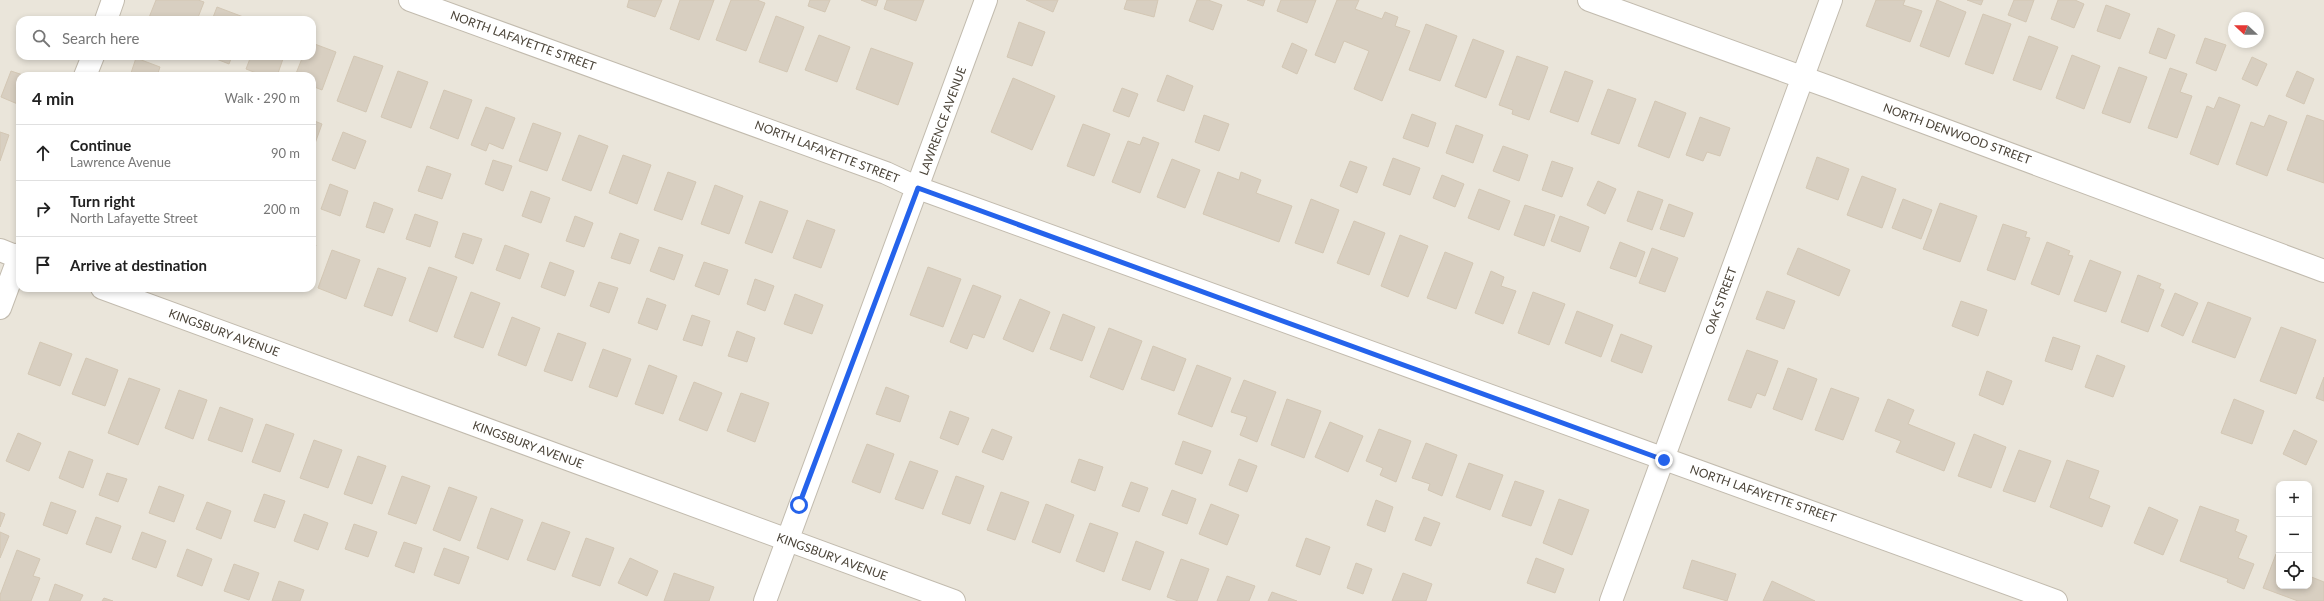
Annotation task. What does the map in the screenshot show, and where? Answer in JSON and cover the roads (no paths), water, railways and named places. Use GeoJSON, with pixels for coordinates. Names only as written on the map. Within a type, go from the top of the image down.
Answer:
{"type":"FeatureCollection","features":[{"type":"Feature","properties":{"kind":"street"},"geometry":{"type":"LineString","coordinates":[[107,16],[113,0]]}},
{"type":"Feature","properties":{"kind":"street","name":"NORTH LAFAYETTE STREET"},"geometry":{"type":"LineString","coordinates":[[410,0],[886,173],[918,188],[2056,601]]}},
{"type":"Feature","properties":{"kind":"street","name":"LAWRENCE AVENUE"},"geometry":{"type":"LineString","coordinates":[[765,601],[986,0]]}},
{"type":"Feature","properties":{"kind":"street","name":"NORTH DENWOOD STREET"},"geometry":{"type":"LineString","coordinates":[[1589,0],[1802,77],[2324,271]]}},
{"type":"Feature","properties":{"kind":"street","name":"OAK STREET"},"geometry":{"type":"LineString","coordinates":[[1611,601],[1664,460],[1831,0]]}},
{"type":"Feature","properties":{"kind":"street"},"geometry":{"type":"LineString","coordinates":[[87,72],[91,60]]}},
{"type":"Feature","properties":{"kind":"street"},"geometry":{"type":"LineString","coordinates":[[0,308],[15,255]]}},
{"type":"Feature","properties":{"kind":"street","name":"KINGSBURY AVENUE"},"geometry":{"type":"LineString","coordinates":[[113,292],[954,601]]}}]}
